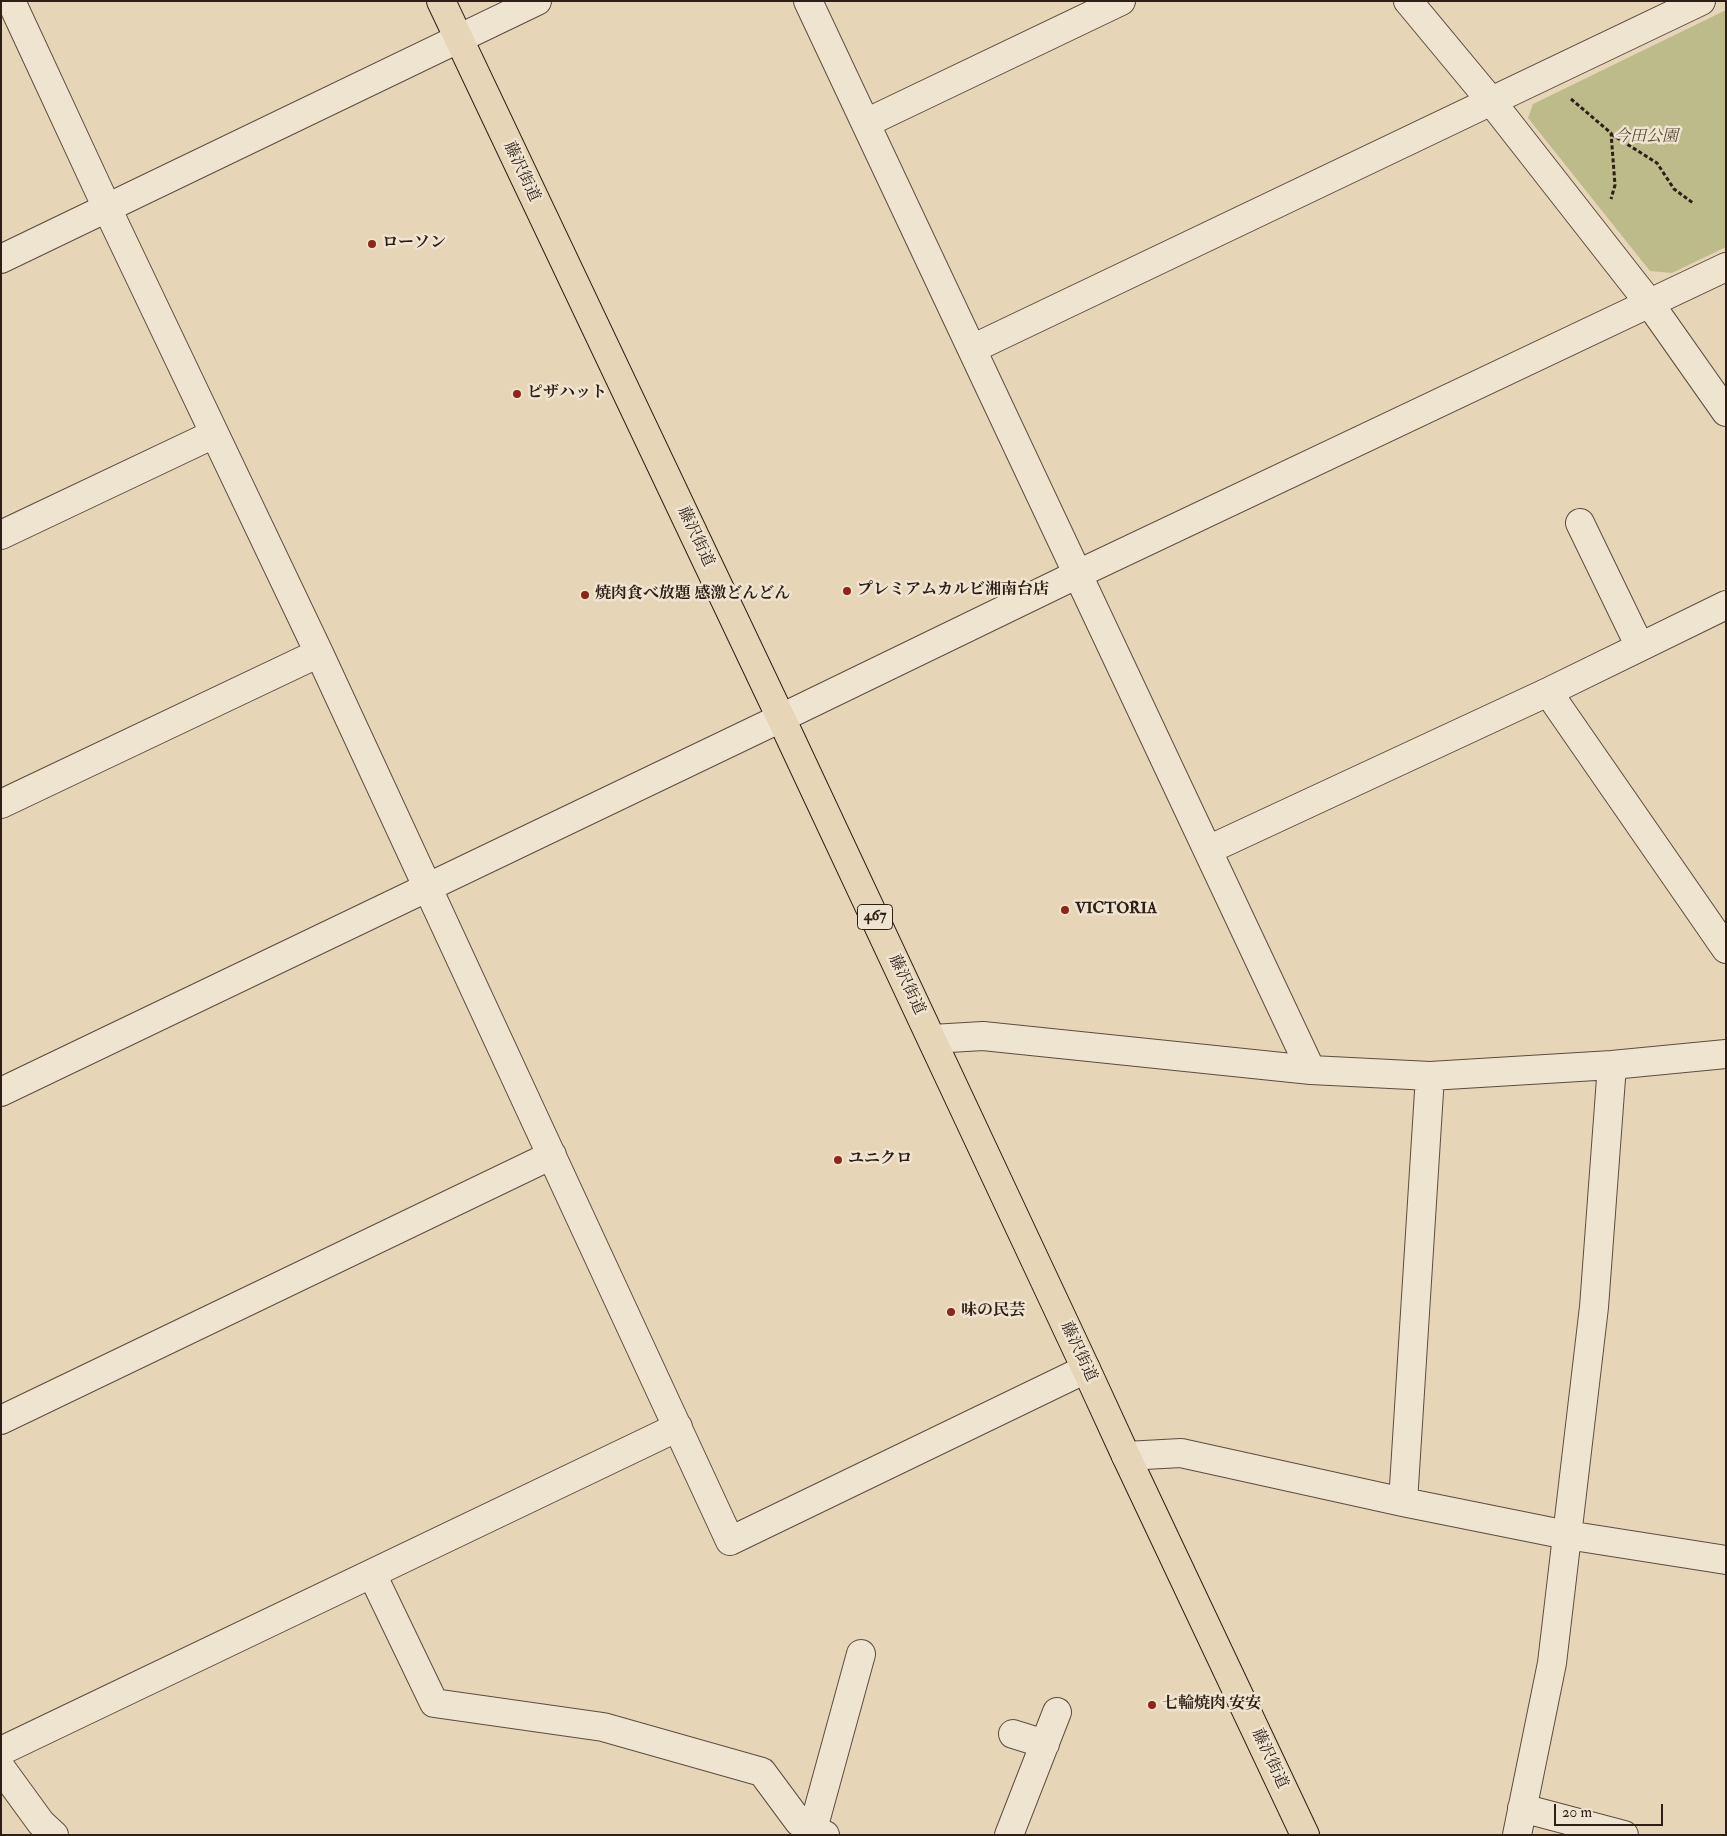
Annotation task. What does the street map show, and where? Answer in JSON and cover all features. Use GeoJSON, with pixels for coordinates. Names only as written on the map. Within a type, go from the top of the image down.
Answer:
{"type":"FeatureCollection","features":[{"type":"Feature","properties":{"kind":"highway","name":"藤沢街道"},"geometry":{"type":"LineString","coordinates":[[441,1],[781,718],[1305,1835]]}},
{"type":"Feature","properties":{"kind":"street"},"geometry":{"type":"LineString","coordinates":[[11,1],[107,208],[320,654],[730,1542],[1086,1369]]}},
{"type":"Feature","properties":{"kind":"street"},"geometry":{"type":"LineString","coordinates":[[1,259],[537,1]]}},
{"type":"Feature","properties":{"kind":"street"},"geometry":{"type":"LineString","coordinates":[[808,1],[1311,1070]]}},
{"type":"Feature","properties":{"kind":"street"},"geometry":{"type":"LineString","coordinates":[[866,123],[1121,1]]}},
{"type":"Feature","properties":{"kind":"street"},"geometry":{"type":"LineString","coordinates":[[1408,1],[1491,101],[1650,304],[1726,412]]}},
{"type":"Feature","properties":{"kind":"street"},"geometry":{"type":"LineString","coordinates":[[972,349],[1701,1]]}},
{"type":"Feature","properties":{"kind":"street"},"geometry":{"type":"LineString","coordinates":[[1,1092],[1078,574],[1726,267]]}},
{"type":"Feature","properties":{"kind":"street"},"geometry":{"type":"LineString","coordinates":[[1,535],[214,434]]}},
{"type":"Feature","properties":{"kind":"street"},"geometry":{"type":"LineString","coordinates":[[1580,522],[1640,647]]}},
{"type":"Feature","properties":{"kind":"street"},"geometry":{"type":"LineString","coordinates":[[1208,850],[1548,692],[1726,605]]}},
{"type":"Feature","properties":{"kind":"street"},"geometry":{"type":"LineString","coordinates":[[1,804],[320,654]]}},
{"type":"Feature","properties":{"kind":"street"},"geometry":{"type":"LineString","coordinates":[[1548,692],[1726,949]]}},
{"type":"Feature","properties":{"kind":"street"},"geometry":{"type":"LineString","coordinates":[[932,1039],[983,1036],[1311,1070],[1430,1076],[1612,1065],[1726,1054]]}},
{"type":"Feature","properties":{"kind":"street"},"geometry":{"type":"LineString","coordinates":[[1517,1835],[1552,1664],[1594,1307],[1612,1065]]}},
{"type":"Feature","properties":{"kind":"street"},"geometry":{"type":"LineString","coordinates":[[1403,1502],[1430,1076]]}},
{"type":"Feature","properties":{"kind":"street"},"geometry":{"type":"LineString","coordinates":[[1,1420],[552,1155]]}},
{"type":"Feature","properties":{"kind":"street"},"geometry":{"type":"LineString","coordinates":[[1,1751],[678,1427]]}},
{"type":"Feature","properties":{"kind":"street"},"geometry":{"type":"LineString","coordinates":[[1126,1456],[1182,1453],[1403,1502],[1567,1535],[1726,1560]]}},
{"type":"Feature","properties":{"kind":"street"},"geometry":{"type":"LineString","coordinates":[[372,1574],[434,1703],[603,1727],[762,1772],[799,1822],[819,1832],[861,1654]]}},
{"type":"Feature","properties":{"kind":"street"},"geometry":{"type":"LineString","coordinates":[[1009,1835],[1057,1712]]}},
{"type":"Feature","properties":{"kind":"street"},"geometry":{"type":"LineString","coordinates":[[1013,1734],[1045,1744]]}},
{"type":"Feature","properties":{"kind":"street"},"geometry":{"type":"LineString","coordinates":[[1,1768],[41,1823],[54,1835]]}},
{"type":"Feature","properties":{"kind":"street"},"geometry":{"type":"LineString","coordinates":[[1522,1808],[1624,1835]]}},
{"type":"Feature","properties":{"kind":"path"},"geometry":{"type":"LineString","coordinates":[[1552,72],[1567,96],[1610,133],[1657,163],[1674,189],[1693,203]]}},
{"type":"Feature","properties":{"kind":"path"},"geometry":{"type":"LineString","coordinates":[[1589,227],[1607,213],[1615,185],[1610,133]]}},
{"type":"Feature","properties":{"kind":"green space","name":"今田公園"},"geometry":{"type":"Polygon","coordinates":[[[1726,10],[1726,247],[1672,273],[1650,271],[1528,118],[1533,104],[1726,10]]]}},
{"type":"Feature","properties":{"kind":"place","name":"ローソン"},"geometry":{"type":"Point","coordinates":[372,244]}},
{"type":"Feature","properties":{"kind":"place","name":"ピザハット"},"geometry":{"type":"Point","coordinates":[517,394]}},
{"type":"Feature","properties":{"kind":"place","name":"プレミアムカルビ湘南台店"},"geometry":{"type":"Point","coordinates":[847,591]}},
{"type":"Feature","properties":{"kind":"place","name":"焼肉食べ放題 感激どんどん"},"geometry":{"type":"Point","coordinates":[585,595]}},
{"type":"Feature","properties":{"kind":"place","name":"VICTORIA"},"geometry":{"type":"Point","coordinates":[1065,910]}},
{"type":"Feature","properties":{"kind":"place","name":"ユニクロ"},"geometry":{"type":"Point","coordinates":[838,1160]}},
{"type":"Feature","properties":{"kind":"place","name":"味の民芸"},"geometry":{"type":"Point","coordinates":[951,1312]}},
{"type":"Feature","properties":{"kind":"place","name":"七輪焼肉 安安"},"geometry":{"type":"Point","coordinates":[1152,1705]}}]}
